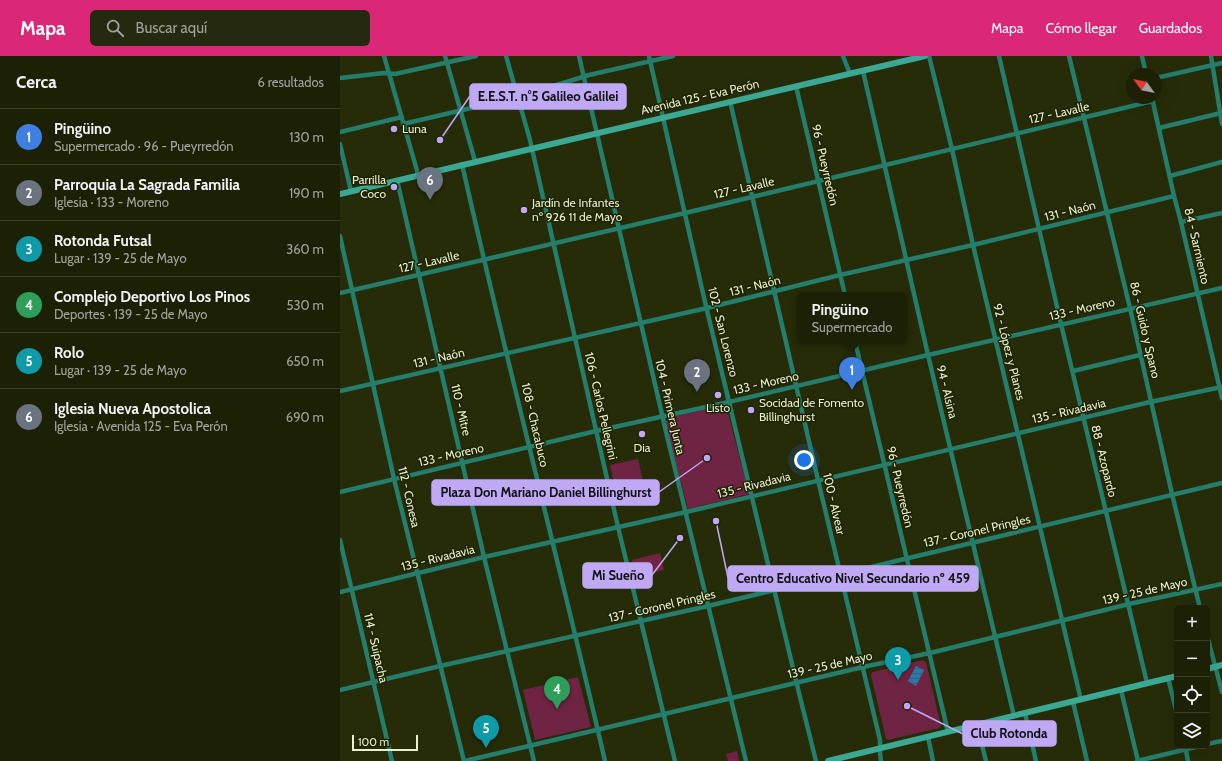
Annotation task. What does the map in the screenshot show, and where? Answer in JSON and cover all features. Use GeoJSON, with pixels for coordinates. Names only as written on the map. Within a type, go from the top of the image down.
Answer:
{"type":"FeatureCollection","features":[{"type":"Feature","properties":{"kind":"main road","name":"Avenida 125 - Eva Perón"},"geometry":{"type":"LineString","coordinates":[[340,194],[663,116],[925,56]]}},
{"type":"Feature","properties":{"kind":"main road"},"geometry":{"type":"LineString","coordinates":[[828,761],[1174,677]]}},
{"type":"Feature","properties":{"kind":"street"},"geometry":{"type":"LineString","coordinates":[[384,56],[418,174]]}},
{"type":"Feature","properties":{"kind":"street"},"geometry":{"type":"LineString","coordinates":[[445,56],[475,161]]}},
{"type":"Feature","properties":{"kind":"street"},"geometry":{"type":"LineString","coordinates":[[340,78],[395,74],[476,56]]}},
{"type":"Feature","properties":{"kind":"street","name":"106 - Carlos Pellegrini"},"geometry":{"type":"LineString","coordinates":[[506,56],[532,148],[618,527],[675,761]]}},
{"type":"Feature","properties":{"kind":"street","name":"104 - Primera Junta"},"geometry":{"type":"LineString","coordinates":[[579,56],[640,322],[746,761]]}},
{"type":"Feature","properties":{"kind":"street","name":"102 - San Lorenzo"},"geometry":{"type":"LineString","coordinates":[[649,56],[729,402],[816,761]]}},
{"type":"Feature","properties":{"kind":"street"},"geometry":{"type":"LineString","coordinates":[[404,124],[518,97],[584,77],[673,56]]}},
{"type":"Feature","properties":{"kind":"street"},"geometry":{"type":"LineString","coordinates":[[843,56],[850,74]]}},
{"type":"Feature","properties":{"kind":"street","name":"92 - López y Planes"},"geometry":{"type":"LineString","coordinates":[[929,56],[1081,700]]}},
{"type":"Feature","properties":{"kind":"street","name":"88 - Azopardo"},"geometry":{"type":"LineString","coordinates":[[1000,56],[1061,324],[1147,684]]}},
{"type":"Feature","properties":{"kind":"street","name":"86 - Guido y Spano"},"geometry":{"type":"LineString","coordinates":[[1069,56],[1199,605]]}},
{"type":"Feature","properties":{"kind":"street"},"geometry":{"type":"LineString","coordinates":[[1142,56],[1145,68]]}},
{"type":"Feature","properties":{"kind":"street"},"geometry":{"type":"LineString","coordinates":[[1211,56],[1222,124]]}},
{"type":"Feature","properties":{"kind":"street"},"geometry":{"type":"LineString","coordinates":[[1162,77],[1222,63]]}},
{"type":"Feature","properties":{"kind":"street","name":"94 - Alsina"},"geometry":{"type":"LineString","coordinates":[[863,71],[928,354],[974,542],[1014,716]]}},
{"type":"Feature","properties":{"kind":"street","name":"96 - Pueyrredón"},"geometry":{"type":"LineString","coordinates":[[796,86],[844,292]]}},
{"type":"Feature","properties":{"kind":"street","name":"100 - Alvear"},"geometry":{"type":"LineString","coordinates":[[730,101],[751,197],[880,740],[881,761]]}},
{"type":"Feature","properties":{"kind":"street","name":"127 - Lavalle"},"geometry":{"type":"LineString","coordinates":[[340,293],[685,213],[1018,134],[1137,104]]}},
{"type":"Feature","properties":{"kind":"street","name":"84 - Sarmiento"},"geometry":{"type":"LineString","coordinates":[[1153,104],[1221,387],[1222,398]]}},
{"type":"Feature","properties":{"kind":"street"},"geometry":{"type":"LineString","coordinates":[[1158,128],[1221,113]]}},
{"type":"Feature","properties":{"kind":"street"},"geometry":{"type":"LineString","coordinates":[[340,132],[402,118]]}},
{"type":"Feature","properties":{"kind":"street"},"geometry":{"type":"LineString","coordinates":[[340,144],[351,191]]}},
{"type":"Feature","properties":{"kind":"street"},"geometry":{"type":"LineString","coordinates":[[1170,176],[1222,162]]}},
{"type":"Feature","properties":{"kind":"street","name":"108 - Chacabuco"},"geometry":{"type":"LineString","coordinates":[[462,164],[605,761]]}},
{"type":"Feature","properties":{"kind":"street","name":"110 - Mitre"},"geometry":{"type":"LineString","coordinates":[[397,180],[484,557],[534,761]]}},
{"type":"Feature","properties":{"kind":"street","name":"131 - Naón"},"geometry":{"type":"LineString","coordinates":[[340,392],[640,322],[707,308],[1174,196]]}},
{"type":"Feature","properties":{"kind":"street"},"geometry":{"type":"LineString","coordinates":[[1181,222],[1222,213]]}},
{"type":"Feature","properties":{"kind":"street","name":"112 - Conesa"},"geometry":{"type":"LineString","coordinates":[[340,236],[394,479],[464,761]]}},
{"type":"Feature","properties":{"kind":"street","name":"133 - Moreno"},"geometry":{"type":"LineString","coordinates":[[340,492],[596,431],[862,371],[928,354],[1222,288]]}},
{"type":"Feature","properties":{"kind":"street","name":"96 - Pueyrredón"},"geometry":{"type":"LineString","coordinates":[[856,344],[948,732]]}},
{"type":"Feature","properties":{"kind":"street"},"geometry":{"type":"LineString","coordinates":[[1073,371],[1140,355]]}},
{"type":"Feature","properties":{"kind":"street","name":"135 - Rivadavia"},"geometry":{"type":"LineString","coordinates":[[340,592],[1150,402],[1221,387]]}},
{"type":"Feature","properties":{"kind":"street","name":"137 - Coronel Pringles"},"geometry":{"type":"LineString","coordinates":[[340,690],[708,606],[1222,483]]}},
{"type":"Feature","properties":{"kind":"street","name":"114 - Suipacha"},"geometry":{"type":"LineString","coordinates":[[340,540],[392,761]]}},
{"type":"Feature","properties":{"kind":"street","name":"139 - 25 de Mayo"},"geometry":{"type":"LineString","coordinates":[[464,761],[797,684],[863,667],[930,653],[1129,604],[1222,584]]}},
{"type":"Feature","properties":{"kind":"street"},"geometry":{"type":"LineString","coordinates":[[1209,641],[1219,666],[1222,692]]}},
{"type":"Feature","properties":{"kind":"street"},"geometry":{"type":"LineString","coordinates":[[1168,678],[1177,713]]}},
{"type":"Feature","properties":{"kind":"street"},"geometry":{"type":"LineString","coordinates":[[1121,690],[1138,761],[1181,749]]}},
{"type":"Feature","properties":{"kind":"street"},"geometry":{"type":"LineString","coordinates":[[1073,702],[1087,761]]}},
{"type":"Feature","properties":{"kind":"street"},"geometry":{"type":"LineString","coordinates":[[1025,714],[1036,761]]}},
{"type":"Feature","properties":{"kind":"street"},"geometry":{"type":"LineString","coordinates":[[977,725],[986,761]]}},
{"type":"Feature","properties":{"kind":"street"},"geometry":{"type":"LineString","coordinates":[[928,737],[934,761]]}},
{"type":"Feature","properties":{"kind":"street"},"geometry":{"type":"LineString","coordinates":[[1210,743],[1222,741]]}},
{"type":"Feature","properties":{"kind":"street"},"geometry":{"type":"LineString","coordinates":[[1185,749],[1188,761]]}},
{"type":"Feature","properties":{"kind":"shaded area"},"geometry":{"type":"Polygon","coordinates":[[[726,405],[749,494],[688,509],[665,422],[668,418],[726,405]]]}},
{"type":"Feature","properties":{"kind":"shaded area"},"geometry":{"type":"Polygon","coordinates":[[[638,459],[643,481],[615,488],[610,465],[638,459]]]}},
{"type":"Feature","properties":{"kind":"shaded area"},"geometry":{"type":"Polygon","coordinates":[[[660,553],[664,570],[636,577],[632,560],[660,553]]]}},
{"type":"Feature","properties":{"kind":"shaded area"},"geometry":{"type":"Polygon","coordinates":[[[923,660],[926,662],[941,726],[939,728],[888,740],[886,739],[871,675],[872,672],[923,660]]]}},
{"type":"Feature","properties":{"kind":"shaded area"},"geometry":{"type":"Polygon","coordinates":[[[578,677],[591,727],[535,740],[523,690],[578,677]]]}},
{"type":"Feature","properties":{"kind":"shaded area"},"geometry":{"type":"Polygon","coordinates":[[[737,751],[739,761],[728,761],[726,754],[737,751]]]}},
{"type":"Feature","properties":{"kind":"water"},"geometry":{"type":"Polygon","coordinates":[[[916,666],[924,670],[916,686],[908,681],[916,666]]]}},
{"type":"Feature","properties":{"kind":"place","name":"Luna"},"geometry":{"type":"Point","coordinates":[394,129]}},
{"type":"Feature","properties":{"kind":"place","name":"E.E.S.T. n°5 Galileo Galilei"},"geometry":{"type":"Point","coordinates":[440,140]}},
{"type":"Feature","properties":{"kind":"place","name":"Parrilla Coco"},"geometry":{"type":"Point","coordinates":[394,187]}},
{"type":"Feature","properties":{"kind":"place","name":"Iglesia Nueva Apostolica"},"geometry":{"type":"Point","coordinates":[430,200]}},
{"type":"Feature","properties":{"kind":"place","name":"Jardín de Infantes nº 926 11 de Mayo"},"geometry":{"type":"Point","coordinates":[524,210]}},
{"type":"Feature","properties":{"kind":"place","name":"Pingüino"},"geometry":{"type":"Point","coordinates":[852,390]}},
{"type":"Feature","properties":{"kind":"place","name":"Parroquia La Sagrada Familia"},"geometry":{"type":"Point","coordinates":[697,392]}},
{"type":"Feature","properties":{"kind":"place","name":"Listo"},"geometry":{"type":"Point","coordinates":[718,395]}},
{"type":"Feature","properties":{"kind":"place","name":"Socidad de Fomento Billinghurst"},"geometry":{"type":"Point","coordinates":[751,410]}},
{"type":"Feature","properties":{"kind":"place","name":"Dia"},"geometry":{"type":"Point","coordinates":[642,434]}},
{"type":"Feature","properties":{"kind":"place","name":"Plaza Don Mariano Daniel Billinghurst"},"geometry":{"type":"Point","coordinates":[707,458]}},
{"type":"Feature","properties":{"kind":"place","name":"Centro Educativo Nivel Secundario nº 459"},"geometry":{"type":"Point","coordinates":[716,521]}},
{"type":"Feature","properties":{"kind":"place","name":"Mi Sueño"},"geometry":{"type":"Point","coordinates":[680,538]}},
{"type":"Feature","properties":{"kind":"place","name":"Rotonda Futsal"},"geometry":{"type":"Point","coordinates":[898,680]}},
{"type":"Feature","properties":{"kind":"place","name":"Club Rotonda"},"geometry":{"type":"Point","coordinates":[907,706]}},
{"type":"Feature","properties":{"kind":"place","name":"Complejo Deportivo Los Pinos"},"geometry":{"type":"Point","coordinates":[557,709]}},
{"type":"Feature","properties":{"kind":"place","name":"Rolo"},"geometry":{"type":"Point","coordinates":[486,748]}}]}
